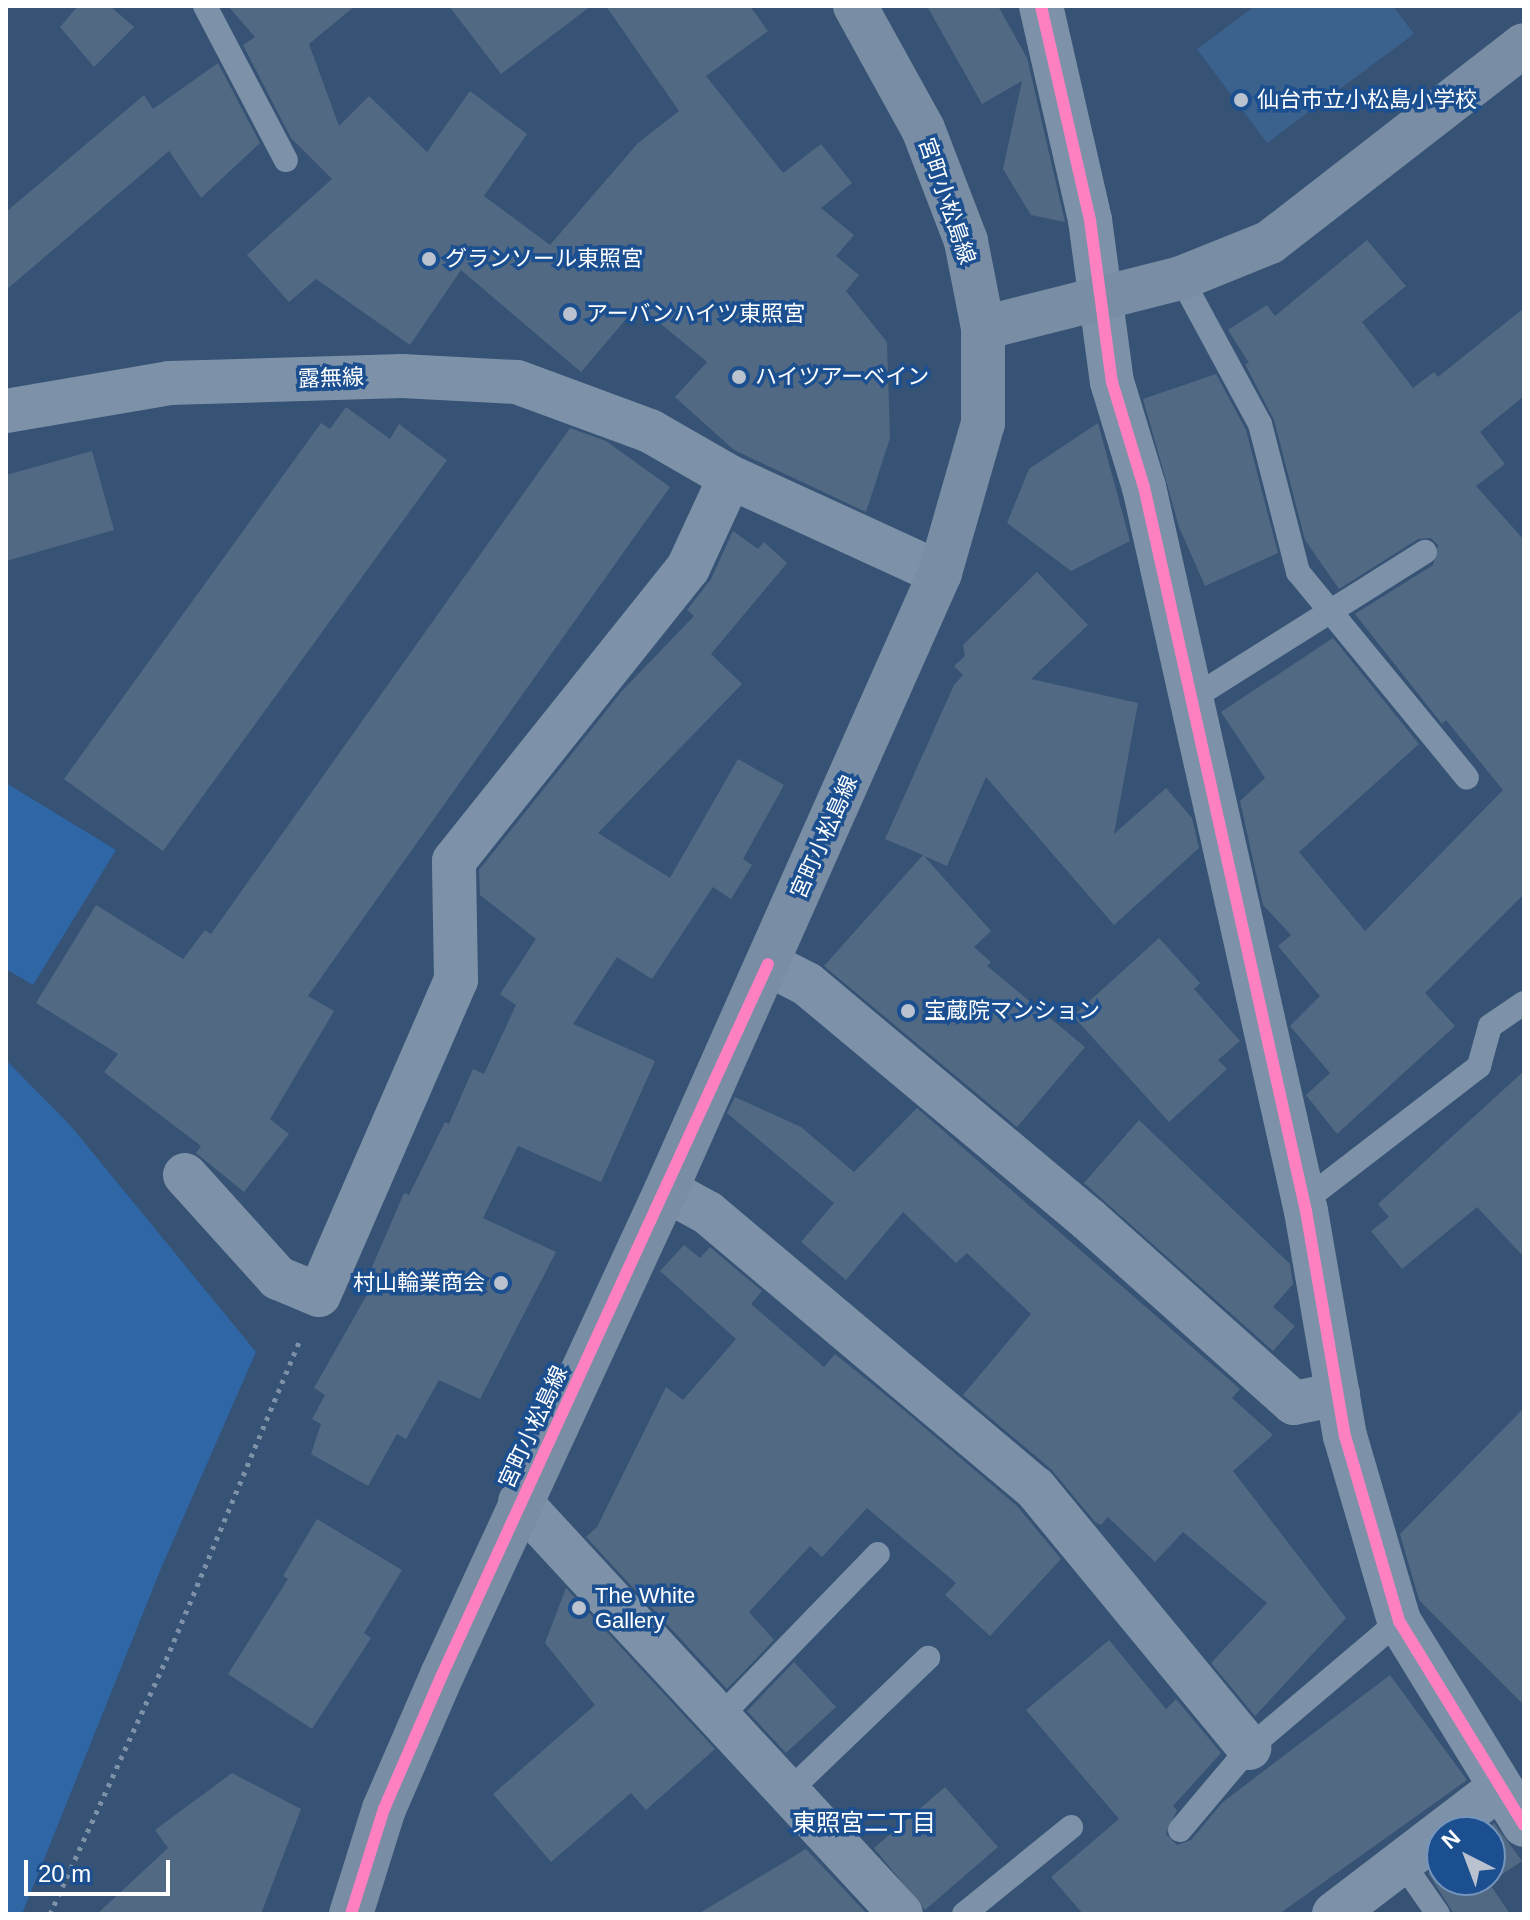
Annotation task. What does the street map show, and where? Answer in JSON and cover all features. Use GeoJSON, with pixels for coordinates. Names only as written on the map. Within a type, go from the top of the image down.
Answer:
{"type":"FeatureCollection","features":[{"type":"Feature","properties":{"kind":"street","name":"宮町小松島線"},"geometry":{"type":"LineString","coordinates":[[351,1914],[384,1809],[520,1502],[768,964],[940,573],[983,423],[983,328],[966,241],[923,129],[855,6]]}},
{"type":"Feature","properties":{"kind":"street"},"geometry":{"type":"LineString","coordinates":[[1041,6],[1103,299],[1112,382],[1144,487],[1188,701],[1304,1201],[1345,1436],[1399,1621],[1524,1825]]}},
{"type":"Feature","properties":{"kind":"street"},"geometry":{"type":"LineString","coordinates":[[983,328],[1181,278],[1270,242],[1524,45]]}},
{"type":"Feature","properties":{"kind":"street","name":"露無線"},"geometry":{"type":"LineString","coordinates":[[6,411],[169,383],[402,376],[517,382],[650,431],[730,477],[940,573]]}},
{"type":"Feature","properties":{"kind":"street"},"geometry":{"type":"LineString","coordinates":[[185,1175],[278,1278],[319,1295],[456,980],[454,861],[688,568],[730,477]]}},
{"type":"Feature","properties":{"kind":"street"},"geometry":{"type":"LineString","coordinates":[[768,964],[807,984],[954,1107],[1294,1403],[1338,1394]]}},
{"type":"Feature","properties":{"kind":"street"},"geometry":{"type":"LineString","coordinates":[[666,1190],[708,1213],[1035,1488],[1249,1748]]}},
{"type":"Feature","properties":{"kind":"street"},"geometry":{"type":"LineString","coordinates":[[520,1502],[717,1720],[901,1914]]}},
{"type":"Feature","properties":{"kind":"street"},"geometry":{"type":"LineString","coordinates":[[1334,1914],[1500,1787]]}},
{"type":"Feature","properties":{"kind":"lane"},"geometry":{"type":"LineString","coordinates":[[205,6],[286,160]]}},
{"type":"Feature","properties":{"kind":"lane"},"geometry":{"type":"LineString","coordinates":[[1181,278],[1260,424],[1298,572],[1329,614],[1467,778]]}},
{"type":"Feature","properties":{"kind":"lane"},"geometry":{"type":"LineString","coordinates":[[1188,701],[1425,552]]}},
{"type":"Feature","properties":{"kind":"lane"},"geometry":{"type":"LineString","coordinates":[[1304,1201],[1479,1066],[1490,1026],[1524,1003]]}},
{"type":"Feature","properties":{"kind":"lane"},"geometry":{"type":"LineString","coordinates":[[717,1720],[878,1554]]}},
{"type":"Feature","properties":{"kind":"lane"},"geometry":{"type":"LineString","coordinates":[[1180,1830],[1249,1748],[1399,1621]]}},
{"type":"Feature","properties":{"kind":"lane"},"geometry":{"type":"LineString","coordinates":[[786,1794],[928,1658]]}},
{"type":"Feature","properties":{"kind":"lane"},"geometry":{"type":"LineString","coordinates":[[964,1914],[1071,1827]]}},
{"type":"Feature","properties":{"kind":"lane"},"geometry":{"type":"LineString","coordinates":[[1402,1862],[1438,1914]]}},
{"type":"Feature","properties":{"kind":"path"},"geometry":{"type":"LineString","coordinates":[[50,1914],[166,1660],[319,1295]]}},
{"type":"Feature","properties":{"kind":"shaded area"},"geometry":{"type":"Polygon","coordinates":[[[1255,6],[1393,6],[1414,34],[1267,143],[1197,49],[1255,6]]]}},
{"type":"Feature","properties":{"kind":"shaded area"},"geometry":{"type":"Polygon","coordinates":[[[6,783],[116,850],[33,985],[6,969],[6,783]]]}},
{"type":"Feature","properties":{"kind":"shaded area"},"geometry":{"type":"Polygon","coordinates":[[[6,1060],[70,1125],[256,1352],[162,1566],[22,1914],[6,1914],[6,1060]]]}},
{"type":"Feature","properties":{"kind":"building"},"geometry":{"type":"Polygon","coordinates":[[[78,6],[110,6],[134,27],[94,67],[60,27],[78,6]]]}},
{"type":"Feature","properties":{"kind":"building"},"geometry":{"type":"Polygon","coordinates":[[[228,6],[355,6],[309,44],[339,126],[369,96],[427,152],[470,91],[527,134],[484,196],[550,245],[638,143],[679,111],[606,6],[750,6],[768,31],[706,76],[783,173],[821,144],[852,183],[821,208],[854,235],[836,256],[859,275],[846,291],[887,342],[890,438],[866,512],[734,450],[675,397],[707,362],[638,305],[581,372],[461,270],[410,345],[316,279],[289,302],[247,255],[332,179],[291,138],[243,45],[255,37],[228,6]]]}},
{"type":"Feature","properties":{"kind":"building"},"geometry":{"type":"Polygon","coordinates":[[[449,6],[591,6],[501,74],[449,6]]]}},
{"type":"Feature","properties":{"kind":"building"},"geometry":{"type":"Polygon","coordinates":[[[927,6],[998,6],[1027,58],[1065,222],[1031,215],[1003,169],[1022,81],[982,104],[927,6]]]}},
{"type":"Feature","properties":{"kind":"building"},"geometry":{"type":"Polygon","coordinates":[[[218,63],[260,143],[201,198],[169,151],[6,290],[6,212],[144,95],[153,109],[218,63]]]}},
{"type":"Feature","properties":{"kind":"building"},"geometry":{"type":"Polygon","coordinates":[[[1367,240],[1406,286],[1362,322],[1413,388],[1434,372],[1438,377],[1524,308],[1524,396],[1480,432],[1505,464],[1476,486],[1524,540],[1524,894],[1425,993],[1455,1026],[1337,1134],[1306,1095],[1330,1073],[1290,1026],[1320,996],[1278,946],[1291,935],[1263,905],[1240,801],[1265,778],[1221,712],[1333,638],[1419,744],[1299,852],[1365,931],[1503,790],[1446,720],[1442,724],[1355,614],[1433,565],[1438,545],[1431,538],[1418,539],[1339,589],[1305,540],[1274,420],[1245,364],[1249,363],[1228,330],[1267,305],[1275,316],[1367,240]]]}},
{"type":"Feature","properties":{"kind":"building"},"geometry":{"type":"Polygon","coordinates":[[[1216,374],[1246,430],[1278,553],[1205,586],[1179,527],[1143,399],[1216,374]]]}},
{"type":"Feature","properties":{"kind":"building"},"geometry":{"type":"Polygon","coordinates":[[[346,407],[390,439],[399,424],[447,460],[163,851],[64,779],[321,423],[330,429],[346,407]]]}},
{"type":"Feature","properties":{"kind":"building"},"geometry":{"type":"Polygon","coordinates":[[[1098,423],[1130,541],[1071,571],[1007,523],[1029,469],[1098,423]]]}},
{"type":"Feature","properties":{"kind":"building"},"geometry":{"type":"Polygon","coordinates":[[[570,428],[606,441],[670,487],[308,996],[334,1011],[270,1119],[289,1134],[244,1192],[196,1153],[201,1146],[104,1072],[118,1054],[36,1003],[96,905],[183,959],[205,930],[211,934],[570,428]]]}},
{"type":"Feature","properties":{"kind":"building"},"geometry":{"type":"Polygon","coordinates":[[[92,451],[114,530],[6,561],[6,475],[92,451]]]}},
{"type":"Feature","properties":{"kind":"building"},"geometry":{"type":"Polygon","coordinates":[[[733,531],[758,549],[764,542],[787,563],[711,654],[742,684],[598,833],[670,878],[738,759],[784,785],[743,859],[752,865],[731,899],[713,887],[652,979],[617,957],[573,1024],[655,1061],[601,1182],[518,1146],[483,1218],[556,1252],[480,1399],[439,1380],[406,1439],[397,1434],[368,1486],[311,1454],[321,1424],[312,1419],[325,1395],[314,1388],[373,1284],[366,1281],[404,1193],[409,1195],[445,1122],[449,1124],[473,1069],[484,1074],[516,1005],[500,994],[536,939],[480,895],[479,870],[622,691],[694,616],[687,610],[711,579],[733,531]]]}},
{"type":"Feature","properties":{"kind":"building"},"geometry":{"type":"Polygon","coordinates":[[[1037,572],[1088,625],[1031,679],[1138,703],[1114,834],[1166,788],[1192,818],[1199,848],[1114,925],[986,777],[947,866],[924,856],[991,931],[974,947],[991,962],[987,966],[1085,1047],[1017,1127],[824,966],[923,855],[885,839],[954,685],[963,675],[954,666],[965,656],[963,645],[1037,572]]]}},
{"type":"Feature","properties":{"kind":"building"},"geometry":{"type":"Polygon","coordinates":[[[1159,938],[1200,983],[1194,989],[1240,1041],[1218,1060],[1227,1069],[1169,1122],[1073,1016],[1159,938]]]}},
{"type":"Feature","properties":{"kind":"building"},"geometry":{"type":"Polygon","coordinates":[[[1524,1071],[1524,1257],[1477,1207],[1402,1269],[1371,1231],[1389,1217],[1378,1204],[1524,1071]]]}},
{"type":"Feature","properties":{"kind":"building"},"geometry":{"type":"Polygon","coordinates":[[[735,1097],[801,1127],[854,1172],[917,1108],[1240,1389],[1232,1398],[1273,1435],[1233,1471],[1346,1618],[1255,1716],[1211,1663],[1267,1603],[1183,1532],[1155,1562],[1108,1517],[1101,1525],[1095,1522],[1051,1469],[963,1395],[1031,1314],[967,1253],[956,1263],[903,1212],[846,1280],[801,1242],[834,1203],[727,1113],[735,1097]]]}},
{"type":"Feature","properties":{"kind":"building"},"geometry":{"type":"Polygon","coordinates":[[[1139,1120],[1290,1264],[1293,1284],[1273,1307],[1295,1326],[1273,1351],[1084,1183],[1139,1120]]]}},
{"type":"Feature","properties":{"kind":"building"},"geometry":{"type":"Polygon","coordinates":[[[684,1245],[700,1258],[710,1247],[762,1291],[751,1304],[824,1367],[835,1354],[893,1401],[1017,1506],[1061,1559],[990,1636],[945,1595],[956,1583],[867,1508],[822,1557],[810,1546],[749,1612],[774,1640],[727,1689],[586,1537],[597,1527],[666,1387],[683,1400],[736,1339],[660,1271],[684,1245]]]}},
{"type":"Feature","properties":{"kind":"building"},"geometry":{"type":"Polygon","coordinates":[[[1524,1408],[1524,1705],[1419,1600],[1400,1534],[1524,1408]]]}},
{"type":"Feature","properties":{"kind":"building"},"geometry":{"type":"Polygon","coordinates":[[[317,1519],[402,1570],[364,1633],[371,1638],[312,1729],[228,1674],[288,1579],[283,1576],[317,1519]]]}},
{"type":"Feature","properties":{"kind":"building"},"geometry":{"type":"Polygon","coordinates":[[[566,1588],[715,1749],[646,1810],[631,1793],[551,1862],[493,1794],[595,1705],[545,1643],[566,1588]]]}},
{"type":"Feature","properties":{"kind":"building"},"geometry":{"type":"Polygon","coordinates":[[[1109,1640],[1166,1709],[1176,1699],[1221,1753],[1173,1806],[1177,1810],[1166,1834],[1177,1845],[1191,1840],[1223,1802],[1390,1675],[1467,1780],[1279,1914],[1083,1914],[1051,1877],[1119,1819],[1026,1710],[1109,1640]]]}},
{"type":"Feature","properties":{"kind":"building"},"geometry":{"type":"Polygon","coordinates":[[[794,1662],[836,1707],[786,1753],[747,1711],[794,1662]]]}},
{"type":"Feature","properties":{"kind":"building"},"geometry":{"type":"Polygon","coordinates":[[[232,1773],[301,1809],[261,1914],[97,1914],[168,1848],[155,1830],[232,1773]]]}},
{"type":"Feature","properties":{"kind":"building"},"geometry":{"type":"Polygon","coordinates":[[[945,1787],[998,1847],[925,1910],[874,1848],[945,1787]]]}},
{"type":"Feature","properties":{"kind":"building"},"geometry":{"type":"Polygon","coordinates":[[[1506,1839],[1522,1861],[1506,1872],[1506,1839]]]}},
{"type":"Feature","properties":{"kind":"building"},"geometry":{"type":"Polygon","coordinates":[[[806,1849],[867,1914],[698,1914],[806,1849]]]}},
{"type":"Feature","properties":{"kind":"building"},"geometry":{"type":"Polygon","coordinates":[[[1443,1896],[1498,1896],[1510,1914],[1454,1914],[1443,1896]]]}},
{"type":"Feature","properties":{"kind":"cycle path"},"geometry":{"type":"LineString","coordinates":[[1041,6],[1090,220],[1112,382],[1144,487],[1306,1211],[1345,1436],[1399,1621],[1524,1825]]}},
{"type":"Feature","properties":{"kind":"cycle path"},"geometry":{"type":"LineString","coordinates":[[351,1914],[384,1809],[442,1675],[768,964]]}},
{"type":"Feature","properties":{"kind":"place","name":"仙台市立小松島小学校"},"geometry":{"type":"Point","coordinates":[1241,100]}},
{"type":"Feature","properties":{"kind":"place","name":"グランソール東照宮"},"geometry":{"type":"Point","coordinates":[429,259]}},
{"type":"Feature","properties":{"kind":"place","name":"アーバンハイツ東照宮"},"geometry":{"type":"Point","coordinates":[570,314]}},
{"type":"Feature","properties":{"kind":"place","name":"ハイツアーベイン"},"geometry":{"type":"Point","coordinates":[739,377]}},
{"type":"Feature","properties":{"kind":"place","name":"宝蔵院マンション"},"geometry":{"type":"Point","coordinates":[908,1011]}},
{"type":"Feature","properties":{"kind":"place","name":"村山輪業商会"},"geometry":{"type":"Point","coordinates":[501,1283]}},
{"type":"Feature","properties":{"kind":"place","name":"The White Gallery"},"geometry":{"type":"Point","coordinates":[579,1608]}},
{"type":"Feature","properties":{"kind":"district","name":"東照宮二丁目"},"geometry":{"type":"Point","coordinates":[864,1823]}}]}
